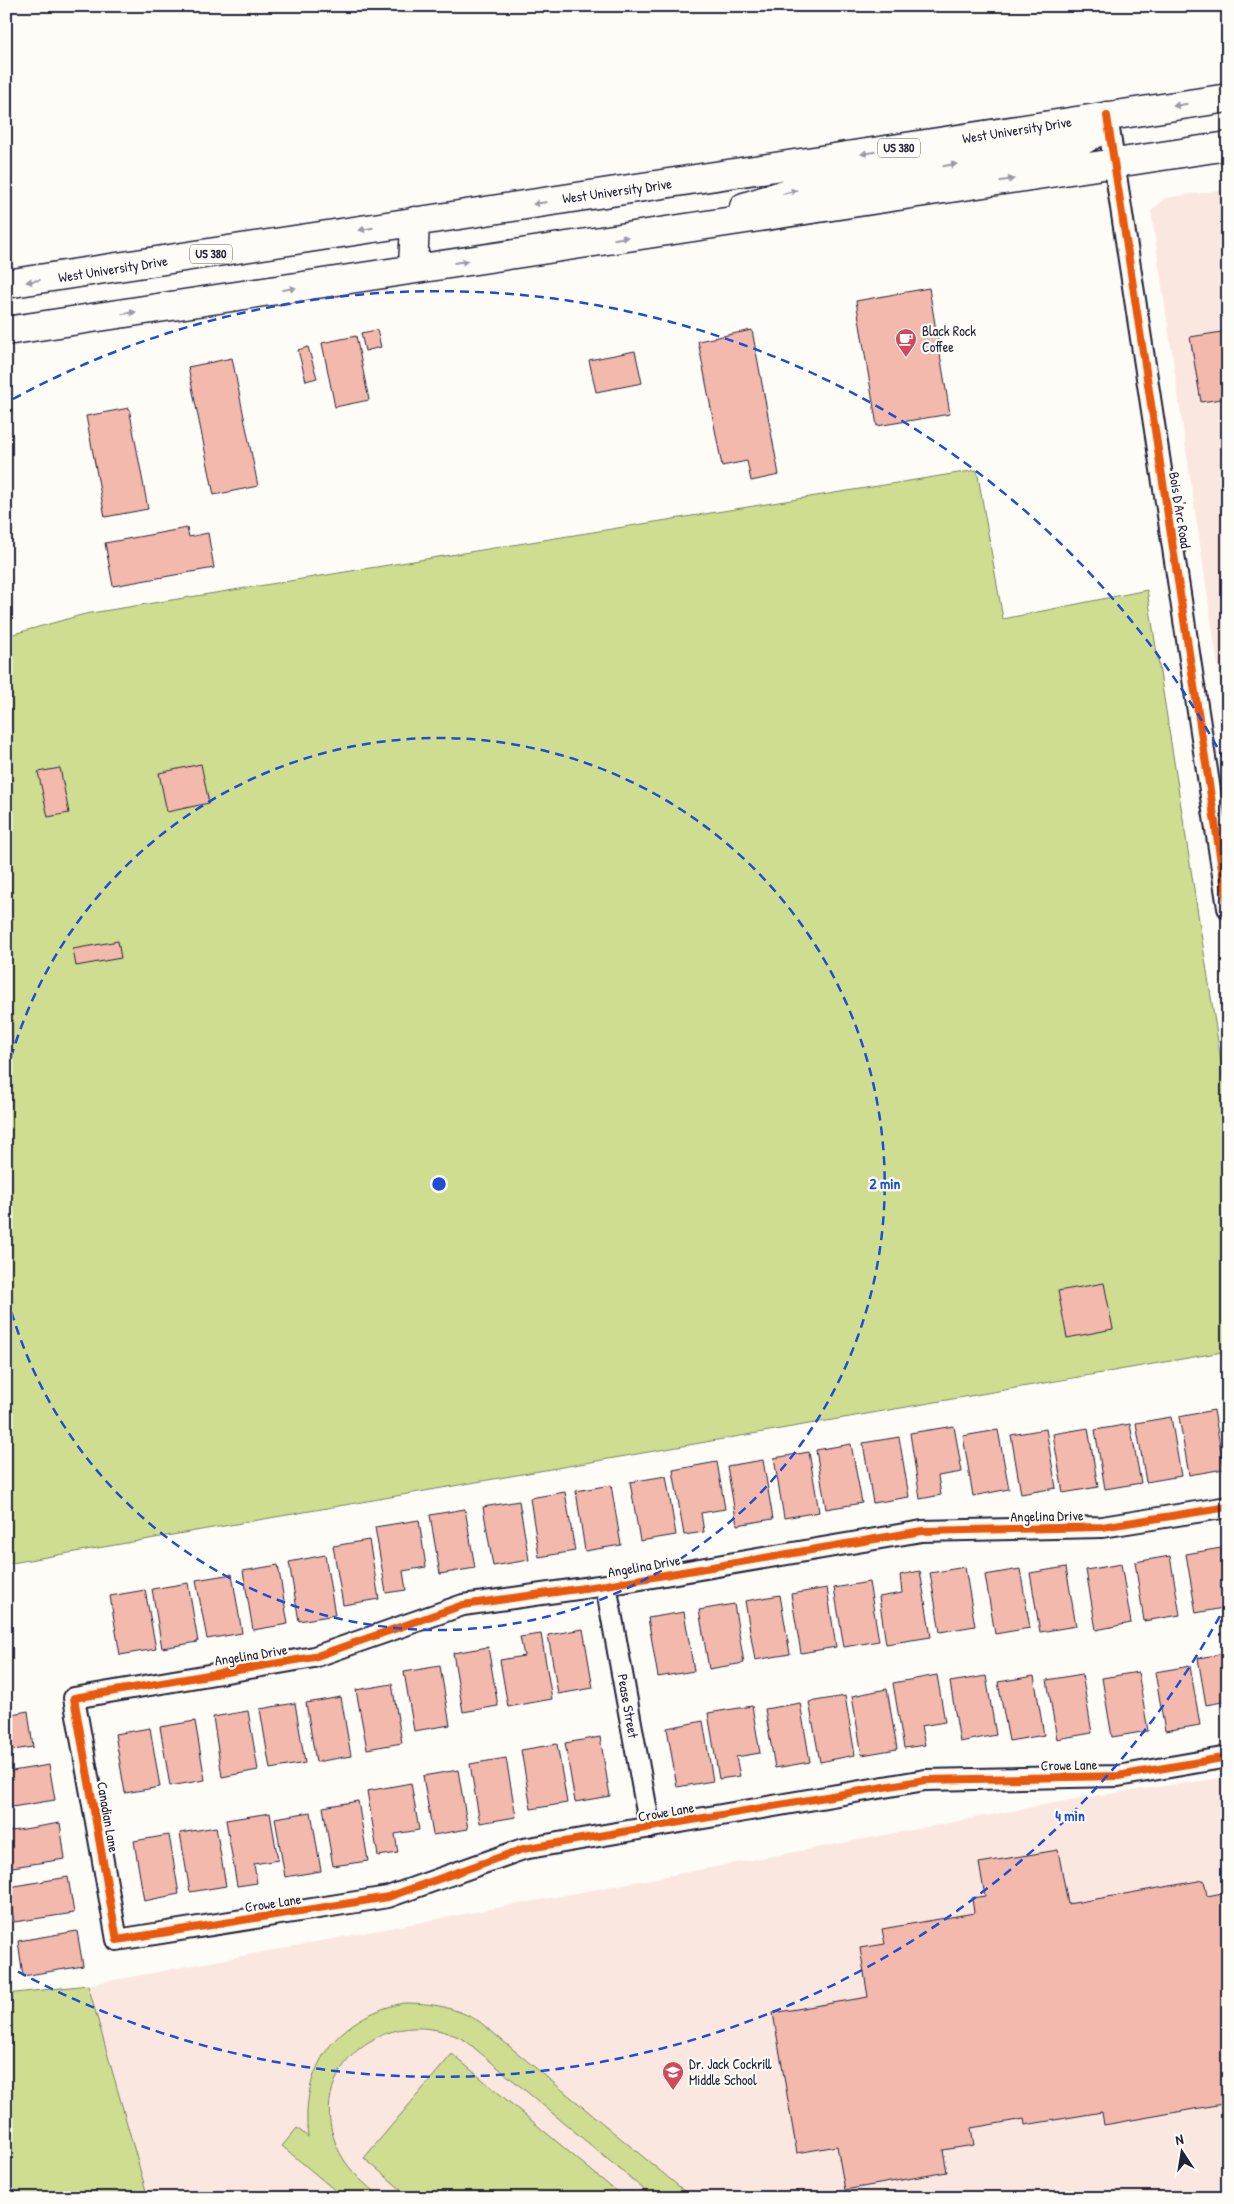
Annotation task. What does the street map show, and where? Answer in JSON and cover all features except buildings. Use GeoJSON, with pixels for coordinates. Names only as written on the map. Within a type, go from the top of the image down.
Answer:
{"type":"FeatureCollection","features":[{"type":"Feature","properties":{"kind":"highway","name":"West University Drive"},"geometry":{"type":"LineString","coordinates":[[6,284],[1228,98]]}},
{"type":"Feature","properties":{"kind":"highway"},"geometry":{"type":"LineString","coordinates":[[677,229],[797,190],[1073,146],[1092,135],[1107,116]]}},
{"type":"Feature","properties":{"kind":"highway"},"geometry":{"type":"LineString","coordinates":[[6,331],[1228,146]]}},
{"type":"Feature","properties":{"kind":"highway"},"geometry":{"type":"LineString","coordinates":[[412,269],[414,221]]}},
{"type":"Feature","properties":{"kind":"street","name":"Bois D'Arc Road"},"geometry":{"type":"LineString","coordinates":[[1107,116],[1228,908]]}},
{"type":"Feature","properties":{"kind":"street","name":"Angelina Drive"},"geometry":{"type":"LineString","coordinates":[[74,1698],[314,1658],[463,1605],[606,1585],[922,1531],[1102,1527],[1228,1507]]}},
{"type":"Feature","properties":{"kind":"street","name":"Pease Street"},"geometry":{"type":"LineString","coordinates":[[606,1585],[650,1828]]}},
{"type":"Feature","properties":{"kind":"street","name":"Canadian Lane"},"geometry":{"type":"LineString","coordinates":[[74,1698],[117,1940]]}},
{"type":"Feature","properties":{"kind":"street","name":"Crowe Lane"},"geometry":{"type":"LineString","coordinates":[[117,1940],[388,1897],[523,1849],[925,1780],[1118,1776],[1228,1757]]}},
{"type":"Feature","properties":{"kind":"shaded area"},"geometry":{"type":"Polygon","coordinates":[[[1228,189],[1228,735],[1151,211],[1165,198],[1228,189]]]}},
{"type":"Feature","properties":{"kind":"shaded area","name":"Dr. Jack Cockrill Middle School"},"geometry":{"type":"Polygon","coordinates":[[[1228,1777],[1228,2198],[148,2198],[88,1985],[1086,1797],[1228,1777]]]}},
{"type":"Feature","properties":{"kind":"green space"},"geometry":{"type":"Polygon","coordinates":[[[977,470],[1003,619],[1147,590],[1228,1105],[1228,1351],[6,1564],[6,636],[85,614],[977,470]]]}},
{"type":"Feature","properties":{"kind":"green space"},"geometry":{"type":"Polygon","coordinates":[[[88,1985],[148,2198],[6,2198],[6,1994],[88,1985]]]}},
{"type":"Feature","properties":{"kind":"green space"},"geometry":{"type":"Polygon","coordinates":[[[403,2003],[424,2004],[452,2009],[480,2022],[693,2198],[654,2198],[466,2041],[436,2030],[408,2028],[381,2035],[358,2050],[341,2070],[331,2095],[330,2123],[340,2153],[353,2172],[381,2198],[344,2198],[282,2146],[297,2128],[308,2137],[307,2112],[310,2089],[317,2068],[327,2050],[341,2034],[358,2021],[379,2010],[403,2003]]]}},
{"type":"Feature","properties":{"kind":"green space"},"geometry":{"type":"Polygon","coordinates":[[[452,2054],[624,2198],[411,2198],[364,2158],[452,2054]]]}},
{"type":"Feature","properties":{"kind":"cycle path"},"geometry":{"type":"LineString","coordinates":[[1107,116],[1228,908]]}},
{"type":"Feature","properties":{"kind":"cycle path"},"geometry":{"type":"LineString","coordinates":[[1228,1507],[1102,1527],[922,1531],[606,1585],[463,1605],[314,1657],[74,1698],[117,1940],[388,1897],[523,1849],[925,1780],[1118,1776],[1228,1757]]}},
{"type":"Feature","properties":{"kind":"place","name":"Black Rock Coffee"},"geometry":{"type":"Point","coordinates":[906,358]}},
{"type":"Feature","properties":{"kind":"place","name":"Dr. Jack Cockrill Middle School"},"geometry":{"type":"Point","coordinates":[673,2091]}}]}
